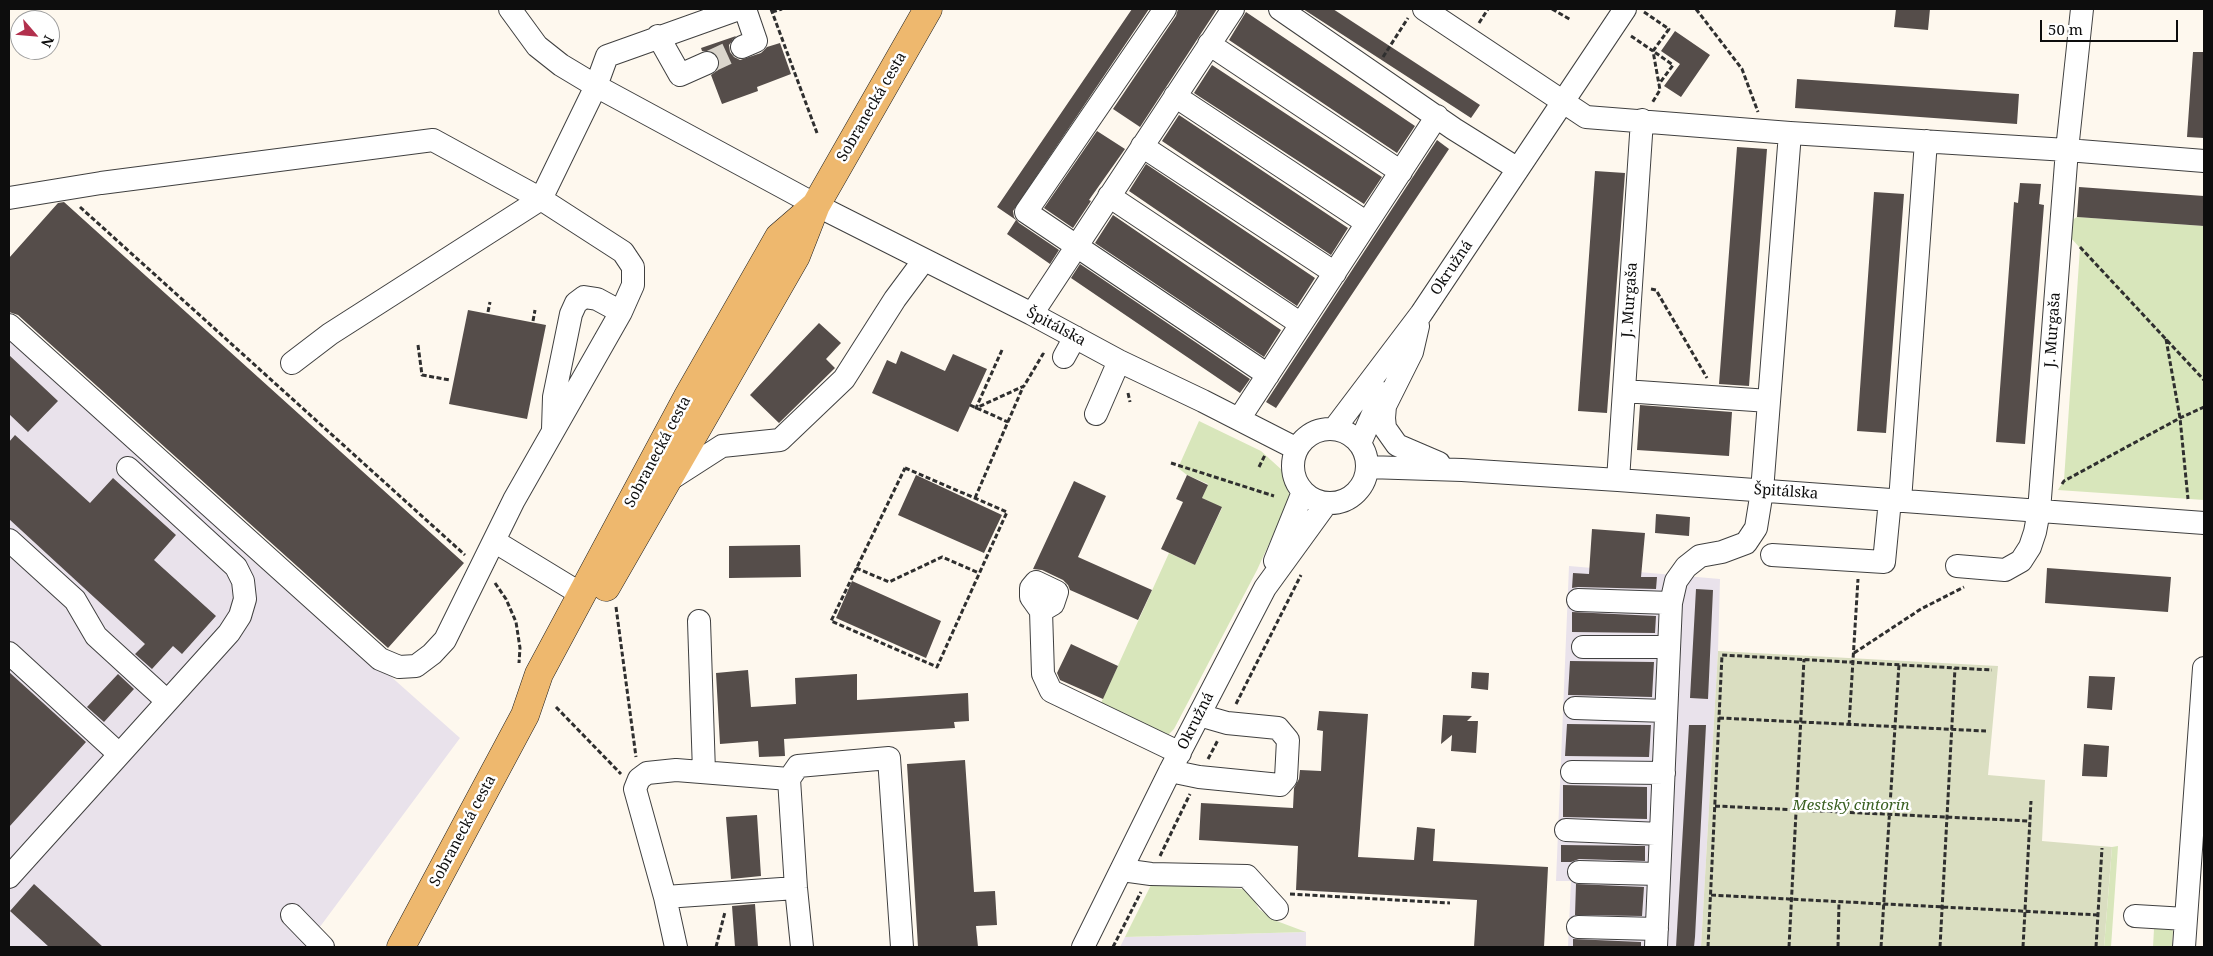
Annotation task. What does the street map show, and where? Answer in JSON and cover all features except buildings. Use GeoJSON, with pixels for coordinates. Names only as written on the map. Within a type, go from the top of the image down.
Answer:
{"type":"FeatureCollection","features":[{"type":"Feature","properties":{"kind":"main road","name":"Sobranecká cesta"},"geometry":{"type":"LineString","coordinates":[[525,715],[550,686],[796,256],[816,205],[928,9]]}},
{"type":"Feature","properties":{"kind":"main road","name":"Sobranecká cesta"},"geometry":{"type":"LineString","coordinates":[[401,947],[525,715],[539,674],[687,398],[779,237],[816,205]]}},
{"type":"Feature","properties":{"kind":"street","name":"Špitálska"},"geometry":{"type":"LineString","coordinates":[[510,9],[537,46],[561,65],[596,86],[816,205],[1032,314],[1119,361],[1297,449]]}},
{"type":"Feature","properties":{"kind":"street"},"geometry":{"type":"LineString","coordinates":[[292,363],[330,334],[541,199],[596,86],[608,56],[658,36],[739,9]]}},
{"type":"Feature","properties":{"kind":"street"},"geometry":{"type":"LineString","coordinates":[[742,47],[756,42],[745,9]]}},
{"type":"Feature","properties":{"kind":"street"},"geometry":{"type":"LineString","coordinates":[[1165,9],[1026,212],[1268,375]]}},
{"type":"Feature","properties":{"kind":"street"},"geometry":{"type":"LineString","coordinates":[[1032,314],[1233,9]]}},
{"type":"Feature","properties":{"kind":"street"},"geometry":{"type":"LineString","coordinates":[[1280,9],[1454,129],[1518,169]]}},
{"type":"Feature","properties":{"kind":"street","name":"J. Murgaša"},"geometry":{"type":"LineString","coordinates":[[1963,567],[2004,570],[2021,561],[2032,539],[2039,511],[2067,150],[2082,9]]}},
{"type":"Feature","properties":{"kind":"street"},"geometry":{"type":"LineString","coordinates":[[1416,13],[1586,117],[2204,161]]}},
{"type":"Feature","properties":{"kind":"street","name":"Okružná"},"geometry":{"type":"LineString","coordinates":[[1334,428],[1421,314],[1563,102],[1627,15]]}},
{"type":"Feature","properties":{"kind":"street"},"geometry":{"type":"LineString","coordinates":[[658,36],[680,75],[707,63]]}},
{"type":"Feature","properties":{"kind":"street"},"geometry":{"type":"LineString","coordinates":[[1209,44],[1402,172]]}},
{"type":"Feature","properties":{"kind":"street"},"geometry":{"type":"LineString","coordinates":[[1175,96],[1367,223]]}},
{"type":"Feature","properties":{"kind":"street"},"geometry":{"type":"LineString","coordinates":[[1239,419],[1437,116]]}},
{"type":"Feature","properties":{"kind":"street","name":"J. Murgaša"},"geometry":{"type":"LineString","coordinates":[[1618,480],[1642,120]]}},
{"type":"Feature","properties":{"kind":"street"},"geometry":{"type":"LineString","coordinates":[[1578,927],[1656,938],[1672,603],[1676,581],[1686,567],[1700,556],[1722,552],[1746,543],[1756,528],[1762,490],[1790,133]]}},
{"type":"Feature","properties":{"kind":"street"},"geometry":{"type":"LineString","coordinates":[[9,198],[433,140],[541,199],[623,252],[633,267],[633,285],[621,312],[514,500],[445,640],[432,654],[416,666],[399,667],[380,659],[9,324]]}},
{"type":"Feature","properties":{"kind":"street"},"geometry":{"type":"LineString","coordinates":[[1772,555],[1884,562],[1895,500],[1926,142]]}},
{"type":"Feature","properties":{"kind":"street"},"geometry":{"type":"LineString","coordinates":[[1142,146],[1334,274]]}},
{"type":"Feature","properties":{"kind":"street"},"geometry":{"type":"LineString","coordinates":[[1110,196],[1301,324]]}},
{"type":"Feature","properties":{"kind":"street"},"geometry":{"type":"LineString","coordinates":[[666,482],[722,446],[780,440],[844,379],[895,299],[924,260]]}},
{"type":"Feature","properties":{"kind":"street"},"geometry":{"type":"LineString","coordinates":[[553,431],[554,397],[571,314],[576,303],[584,297],[597,298],[621,312]]}},
{"type":"Feature","properties":{"kind":"street"},"geometry":{"type":"LineString","coordinates":[[1360,443],[1366,426],[1421,314]]}},
{"type":"Feature","properties":{"kind":"street"},"geometry":{"type":"LineString","coordinates":[[1421,314],[1412,352],[1385,406],[1385,428],[1392,440],[1406,450],[1432,461],[1462,470]]}},
{"type":"Feature","properties":{"kind":"street"},"geometry":{"type":"LineString","coordinates":[[1057,357],[1075,337]]}},
{"type":"Feature","properties":{"kind":"street"},"geometry":{"type":"LineString","coordinates":[[1096,414],[1119,361]]}},
{"type":"Feature","properties":{"kind":"street"},"geometry":{"type":"LineString","coordinates":[[1624,391],[1769,401]]}},
{"type":"Feature","properties":{"kind":"street"},"geometry":{"type":"LineString","coordinates":[[687,398],[700,423],[722,446]]}},
{"type":"Feature","properties":{"kind":"street"},"geometry":{"type":"LineString","coordinates":[[1334,428],[1349,434],[1360,443],[1364,451],[1367,467],[1365,478],[1360,488],[1353,495],[1344,501],[1326,504],[1312,500],[1303,492],[1296,482],[1293,472],[1293,460],[1297,449],[1304,440],[1313,433],[1334,428]]}},
{"type":"Feature","properties":{"kind":"street","name":"Špitálska"},"geometry":{"type":"LineString","coordinates":[[1367,467],[1462,470],[1618,480],[2204,523]]}},
{"type":"Feature","properties":{"kind":"street"},"geometry":{"type":"LineString","coordinates":[[9,877],[229,633],[240,616],[244,599],[243,581],[236,567],[128,468]]}},
{"type":"Feature","properties":{"kind":"street"},"geometry":{"type":"LineString","coordinates":[[1265,588],[1303,492]]}},
{"type":"Feature","properties":{"kind":"street","name":"Okružná"},"geometry":{"type":"LineString","coordinates":[[1083,947],[1175,762],[1265,588],[1326,504]]}},
{"type":"Feature","properties":{"kind":"street"},"geometry":{"type":"LineString","coordinates":[[9,540],[76,600],[96,636],[167,701]]}},
{"type":"Feature","properties":{"kind":"street"},"geometry":{"type":"LineString","coordinates":[[494,542],[581,594]]}},
{"type":"Feature","properties":{"kind":"street"},"geometry":{"type":"LineString","coordinates":[[1578,600],[1672,603]]}},
{"type":"Feature","properties":{"kind":"street"},"geometry":{"type":"LineString","coordinates":[[1042,612],[1043,674],[1051,691],[1199,777],[1280,785],[1286,778],[1288,740],[1278,728],[1227,723],[1199,715]]}},
{"type":"Feature","properties":{"kind":"street"},"geometry":{"type":"LineString","coordinates":[[699,621],[704,772]]}},
{"type":"Feature","properties":{"kind":"street"},"geometry":{"type":"LineString","coordinates":[[1583,647],[1669,647]]}},
{"type":"Feature","properties":{"kind":"street"},"geometry":{"type":"LineString","coordinates":[[9,653],[120,754]]}},
{"type":"Feature","properties":{"kind":"street"},"geometry":{"type":"LineString","coordinates":[[2184,947],[2204,668]]}},
{"type":"Feature","properties":{"kind":"street"},"geometry":{"type":"LineString","coordinates":[[1575,708],[1666,711]]}},
{"type":"Feature","properties":{"kind":"street"},"geometry":{"type":"LineString","coordinates":[[802,947],[789,780],[798,766],[889,758],[902,947]]}},
{"type":"Feature","properties":{"kind":"street"},"geometry":{"type":"LineString","coordinates":[[676,947],[637,784],[647,773],[676,770],[789,780]]}},
{"type":"Feature","properties":{"kind":"street"},"geometry":{"type":"LineString","coordinates":[[1572,772],[1664,773]]}},
{"type":"Feature","properties":{"kind":"street"},"geometry":{"type":"LineString","coordinates":[[1566,830],[1661,834]]}},
{"type":"Feature","properties":{"kind":"street"},"geometry":{"type":"LineString","coordinates":[[1122,870],[1151,874],[1247,876],[1277,909]]}},
{"type":"Feature","properties":{"kind":"street"},"geometry":{"type":"LineString","coordinates":[[1579,872],[1659,874]]}},
{"type":"Feature","properties":{"kind":"street"},"geometry":{"type":"LineString","coordinates":[[665,897],[796,888]]}},
{"type":"Feature","properties":{"kind":"street"},"geometry":{"type":"LineString","coordinates":[[292,915],[322,947]]}},
{"type":"Feature","properties":{"kind":"street"},"geometry":{"type":"LineString","coordinates":[[2135,916],[2186,919]]}},
{"type":"Feature","properties":{"kind":"path"},"geometry":{"type":"LineString","coordinates":[[782,9],[772,10],[817,133]]}},
{"type":"Feature","properties":{"kind":"path"},"geometry":{"type":"LineString","coordinates":[[1552,9],[1571,20]]}},
{"type":"Feature","properties":{"kind":"path"},"geometry":{"type":"LineString","coordinates":[[1696,9],[1742,69],[1764,131]]}},
{"type":"Feature","properties":{"kind":"path"},"geometry":{"type":"LineString","coordinates":[[1373,72],[1416,13]]}},
{"type":"Feature","properties":{"kind":"path"},"geometry":{"type":"LineString","coordinates":[[1627,15],[1653,51],[1673,65],[1659,84]]}},
{"type":"Feature","properties":{"kind":"path"},"geometry":{"type":"LineString","coordinates":[[1627,15],[1669,29],[1653,51],[1660,90],[1642,120]]}},
{"type":"Feature","properties":{"kind":"path"},"geometry":{"type":"LineString","coordinates":[[61,190],[466,555]]}},
{"type":"Feature","properties":{"kind":"path"},"geometry":{"type":"LineString","coordinates":[[2061,227],[2204,380]]}},
{"type":"Feature","properties":{"kind":"path"},"geometry":{"type":"LineString","coordinates":[[1631,284],[1656,290],[1719,398]]}},
{"type":"Feature","properties":{"kind":"path"},"geometry":{"type":"LineString","coordinates":[[488,312],[490,302]]}},
{"type":"Feature","properties":{"kind":"path"},"geometry":{"type":"LineString","coordinates":[[533,320],[535,310]]}},
{"type":"Feature","properties":{"kind":"path"},"geometry":{"type":"LineString","coordinates":[[2166,339],[2180,418],[2188,499]]}},
{"type":"Feature","properties":{"kind":"path"},"geometry":{"type":"LineString","coordinates":[[418,345],[422,375],[450,380]]}},
{"type":"Feature","properties":{"kind":"path"},"geometry":{"type":"LineString","coordinates":[[976,408],[1002,350]]}},
{"type":"Feature","properties":{"kind":"path"},"geometry":{"type":"LineString","coordinates":[[976,498],[1024,386],[1043,354],[1057,357]]}},
{"type":"Feature","properties":{"kind":"path"},"geometry":{"type":"LineString","coordinates":[[976,408],[1024,386]]}},
{"type":"Feature","properties":{"kind":"path"},"geometry":{"type":"LineString","coordinates":[[970,405],[1008,422]]}},
{"type":"Feature","properties":{"kind":"path"},"geometry":{"type":"LineString","coordinates":[[2058,490],[2064,480],[2204,407]]}},
{"type":"Feature","properties":{"kind":"path"},"geometry":{"type":"LineString","coordinates":[[1259,467],[1267,453]]}},
{"type":"Feature","properties":{"kind":"path"},"geometry":{"type":"LineString","coordinates":[[1171,462],[1274,496]]}},
{"type":"Feature","properties":{"kind":"path"},"geometry":{"type":"LineString","coordinates":[[905,468],[1007,512],[937,668],[830,621],[856,568],[905,468]]}},
{"type":"Feature","properties":{"kind":"path"},"geometry":{"type":"LineString","coordinates":[[856,568],[889,582],[942,557],[979,573]]}},
{"type":"Feature","properties":{"kind":"path"},"geometry":{"type":"LineString","coordinates":[[1849,725],[1860,561]]}},
{"type":"Feature","properties":{"kind":"path"},"geometry":{"type":"LineString","coordinates":[[1854,654],[1921,609],[1964,587],[1963,567]]}},
{"type":"Feature","properties":{"kind":"path"},"geometry":{"type":"LineString","coordinates":[[493,580],[506,599],[516,622],[520,648],[518,667]]}},
{"type":"Feature","properties":{"kind":"path"},"geometry":{"type":"LineString","coordinates":[[616,605],[637,784]]}},
{"type":"Feature","properties":{"kind":"path"},"geometry":{"type":"LineString","coordinates":[[1708,947],[1722,655],[1992,670]]}},
{"type":"Feature","properties":{"kind":"path"},"geometry":{"type":"LineString","coordinates":[[1789,947],[1804,659]]}},
{"type":"Feature","properties":{"kind":"path"},"geometry":{"type":"LineString","coordinates":[[1881,947],[1899,664]]}},
{"type":"Feature","properties":{"kind":"path"},"geometry":{"type":"LineString","coordinates":[[1940,947],[1955,668]]}},
{"type":"Feature","properties":{"kind":"path"},"geometry":{"type":"LineString","coordinates":[[556,707],[637,784]]}},
{"type":"Feature","properties":{"kind":"path"},"geometry":{"type":"LineString","coordinates":[[1719,718],[1986,731]]}},
{"type":"Feature","properties":{"kind":"path"},"geometry":{"type":"LineString","coordinates":[[2023,947],[2031,801]]}},
{"type":"Feature","properties":{"kind":"path"},"geometry":{"type":"LineString","coordinates":[[1715,806],[1890,816],[2030,821]]}},
{"type":"Feature","properties":{"kind":"path"},"geometry":{"type":"LineString","coordinates":[[2096,947],[2102,848]]}},
{"type":"Feature","properties":{"kind":"path"},"geometry":{"type":"LineString","coordinates":[[1262,892],[1450,902]]}},
{"type":"Feature","properties":{"kind":"path"},"geometry":{"type":"LineString","coordinates":[[716,947],[726,908],[727,893]]}},
{"type":"Feature","properties":{"kind":"path"},"geometry":{"type":"LineString","coordinates":[[1711,895],[2098,915]]}},
{"type":"Feature","properties":{"kind":"path"},"geometry":{"type":"LineString","coordinates":[[1838,947],[1839,902]]}},
{"type":"Feature","properties":{"kind":"shaded area"},"geometry":{"type":"Polygon","coordinates":[[[9,337],[460,738],[305,947],[9,947],[9,337]]]}},
{"type":"Feature","properties":{"kind":"shaded area"},"geometry":{"type":"Polygon","coordinates":[[[1569,566],[1720,579],[1718,651],[1701,947],[1568,947],[1571,881],[1556,881],[1569,566]]]}},
{"type":"Feature","properties":{"kind":"shaded area"},"geometry":{"type":"Polygon","coordinates":[[[1306,932],[1306,947],[1120,947],[1125,937],[1306,932]]]}},
{"type":"Feature","properties":{"kind":"green space"},"geometry":{"type":"Polygon","coordinates":[[[2077,217],[2204,226],[2204,500],[2058,490],[2064,480],[2080,248],[2061,227],[2077,217]]]}},
{"type":"Feature","properties":{"kind":"green space"},"geometry":{"type":"Polygon","coordinates":[[[1199,421],[1261,451],[1283,471],[1290,498],[1257,570],[1174,729],[1167,736],[1101,703],[1169,553],[1195,565],[1222,508],[1202,498],[1208,484],[1187,475],[1178,468],[1199,421]]]}},
{"type":"Feature","properties":{"kind":"green space","name":"Mestský cintorín"},"geometry":{"type":"Polygon","coordinates":[[[1718,651],[1998,666],[1988,775],[2045,780],[2042,841],[2112,847],[2104,947],[1701,947],[1718,651]]]}},
{"type":"Feature","properties":{"kind":"green space"},"geometry":{"type":"Polygon","coordinates":[[[2118,846],[2111,947],[2104,947],[2112,847],[2118,846]]]}},
{"type":"Feature","properties":{"kind":"green space"},"geometry":{"type":"Polygon","coordinates":[[[1152,883],[1244,889],[1251,895],[1259,909],[1274,920],[1306,932],[1125,937],[1152,883]]]}},
{"type":"Feature","properties":{"kind":"green space"},"geometry":{"type":"Polygon","coordinates":[[[2164,918],[2173,931],[2172,947],[2153,947],[2154,929],[2164,918]]]}},
{"type":"Feature","properties":{"kind":"tunnel"},"geometry":{"type":"LineString","coordinates":[[707,63],[742,47]]}}]}
